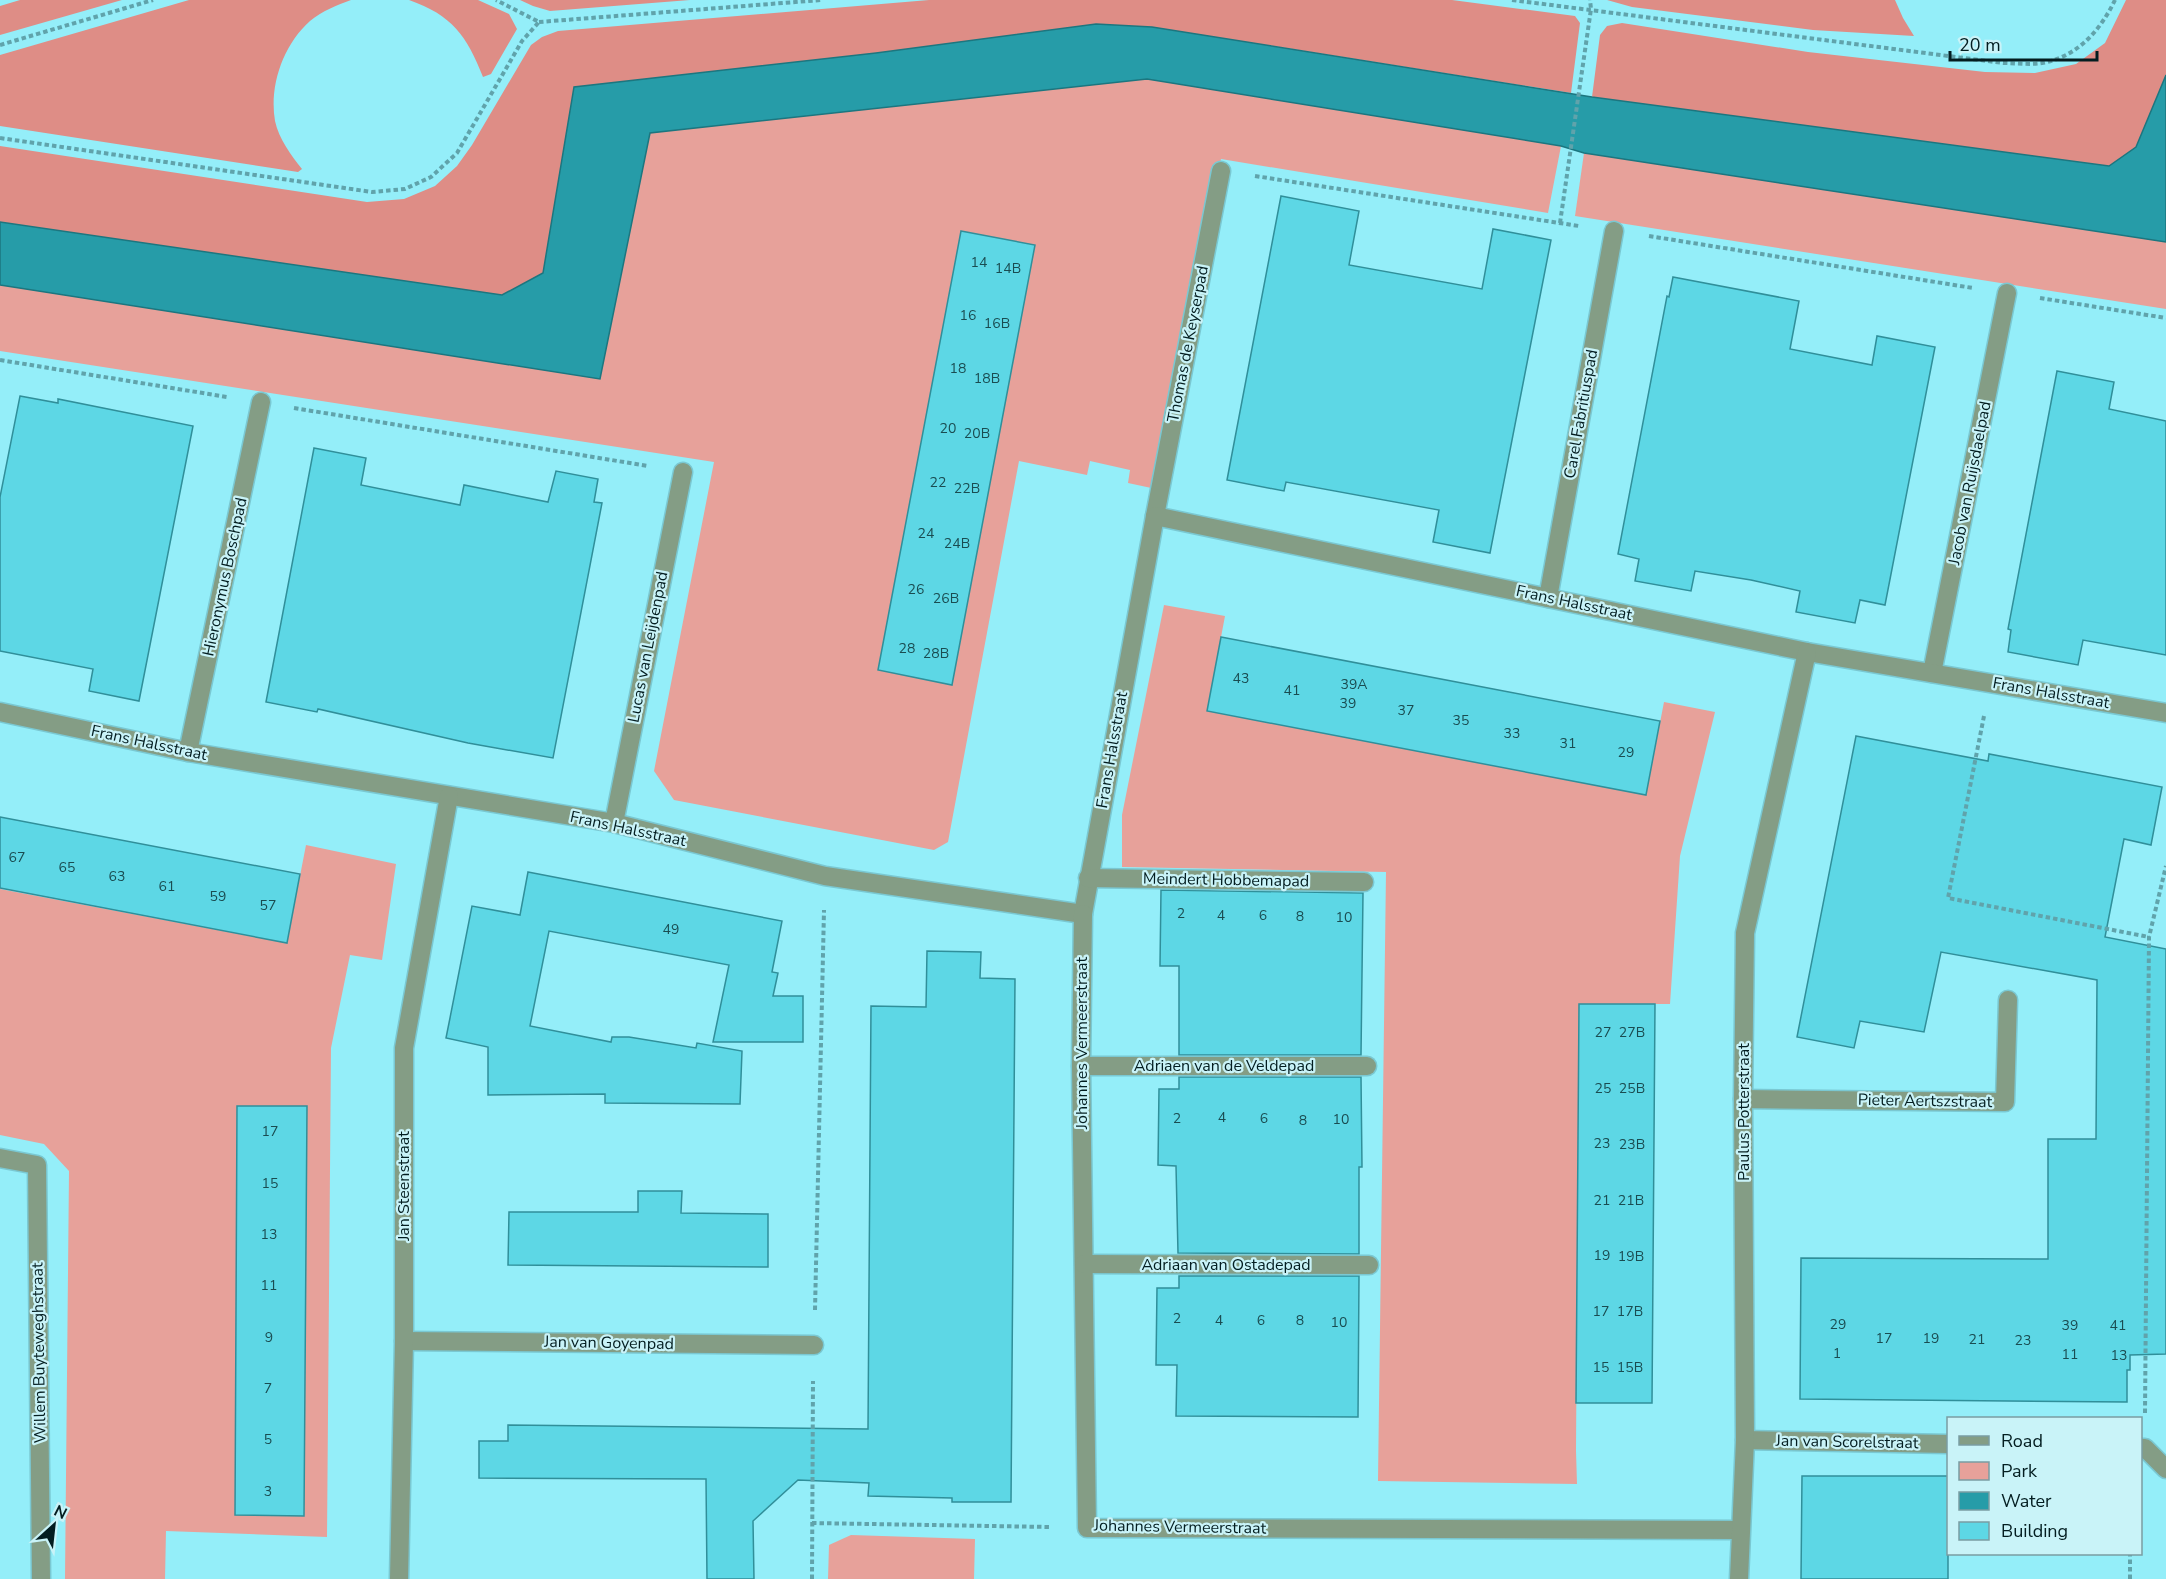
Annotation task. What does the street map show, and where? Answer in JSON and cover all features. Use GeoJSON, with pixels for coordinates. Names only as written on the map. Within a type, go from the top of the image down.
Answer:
{"type":"FeatureCollection","features":[{"type":"Feature","properties":{"kind":"street","name":"Thomas de Keyserpad"},"geometry":{"type":"LineString","coordinates":[[1155,516],[1221,171]]}},
{"type":"Feature","properties":{"kind":"street","name":"Carel Fabritiuspad"},"geometry":{"type":"LineString","coordinates":[[1548,598],[1614,231]]}},
{"type":"Feature","properties":{"kind":"street","name":"Jacob van Ruijsdaelpad"},"geometry":{"type":"LineString","coordinates":[[1932,673],[2007,293]]}},
{"type":"Feature","properties":{"kind":"street","name":"Hieronymus Boschpad"},"geometry":{"type":"LineString","coordinates":[[188,752],[261,402]]}},
{"type":"Feature","properties":{"kind":"street","name":"Lucas van Leijdenpad"},"geometry":{"type":"LineString","coordinates":[[614,823],[683,472]]}},
{"type":"Feature","properties":{"kind":"street","name":"Frans Halsstraat"},"geometry":{"type":"LineString","coordinates":[[0,712],[188,752],[614,823],[825,876],[1083,914],[1155,516],[1807,652],[2166,713]]}},
{"type":"Feature","properties":{"kind":"street","name":"Paulus Potterstraat"},"geometry":{"type":"LineString","coordinates":[[1739,1579],[1745,1440],[1743,1099],[1745,933],[1807,652]]}},
{"type":"Feature","properties":{"kind":"street","name":"Jan Steenstraat"},"geometry":{"type":"LineString","coordinates":[[399,1579],[404,1341],[404,1048],[450,796]]}},
{"type":"Feature","properties":{"kind":"street","name":"Meindert Hobbemapad"},"geometry":{"type":"LineString","coordinates":[[1088,878],[1364,882]]}},
{"type":"Feature","properties":{"kind":"street","name":"Johannes Vermeerstraat"},"geometry":{"type":"LineString","coordinates":[[1083,914],[1082,1066],[1087,1527],[1740,1530]]}},
{"type":"Feature","properties":{"kind":"street","name":"Pieter Aertszstraat"},"geometry":{"type":"LineString","coordinates":[[1743,1099],[2005,1102],[2008,1000]]}},
{"type":"Feature","properties":{"kind":"street","name":"Adriaen van de Veldepad"},"geometry":{"type":"LineString","coordinates":[[1082,1066],[1367,1066]]}},
{"type":"Feature","properties":{"kind":"street","name":"Willem Buyteweghstraat"},"geometry":{"type":"LineString","coordinates":[[0,1158],[37,1165],[41,1579]]}},
{"type":"Feature","properties":{"kind":"street","name":"Adriaan van Ostadepad"},"geometry":{"type":"LineString","coordinates":[[1084,1264],[1369,1265]]}},
{"type":"Feature","properties":{"kind":"street","name":"Jan van Goyenpad"},"geometry":{"type":"LineString","coordinates":[[404,1341],[814,1345]]}},
{"type":"Feature","properties":{"kind":"street","name":"Jan van Scorelstraat"},"geometry":{"type":"LineString","coordinates":[[1745,1440],[1947,1444]]}},
{"type":"Feature","properties":{"kind":"street"},"geometry":{"type":"LineString","coordinates":[[2143,1448],[2166,1469]]}},
{"type":"Feature","properties":{"kind":"path"},"geometry":{"type":"LineString","coordinates":[[0,45],[153,0]]}},
{"type":"Feature","properties":{"kind":"path"},"geometry":{"type":"LineString","coordinates":[[496,0],[539,22],[821,0]]}},
{"type":"Feature","properties":{"kind":"path"},"geometry":{"type":"LineString","coordinates":[[1512,0],[2003,63],[2042,63],[2076,50],[2097,31],[2115,0]]}},
{"type":"Feature","properties":{"kind":"path"},"geometry":{"type":"LineString","coordinates":[[1560,223],[1580,95],[1591,9],[1590,0]]}},
{"type":"Feature","properties":{"kind":"path"},"geometry":{"type":"LineString","coordinates":[[0,138],[372,192],[405,189],[431,177],[457,153],[522,41],[539,22]]}},
{"type":"Feature","properties":{"kind":"path"},"geometry":{"type":"LineString","coordinates":[[1221,171],[2166,318]]}},
{"type":"Feature","properties":{"kind":"path"},"geometry":{"type":"LineString","coordinates":[[0,360],[683,472]]}},
{"type":"Feature","properties":{"kind":"path"},"geometry":{"type":"LineString","coordinates":[[1990,683],[1948,898],[2149,938]]}},
{"type":"Feature","properties":{"kind":"path"},"geometry":{"type":"LineString","coordinates":[[2143,1448],[2149,938],[2166,866]]}},
{"type":"Feature","properties":{"kind":"path"},"geometry":{"type":"LineString","coordinates":[[812,1579],[814,1345],[825,876]]}},
{"type":"Feature","properties":{"kind":"path"},"geometry":{"type":"LineString","coordinates":[[812,1523],[1087,1527]]}},
{"type":"Feature","properties":{"kind":"path"},"geometry":{"type":"LineString","coordinates":[[2130,1555],[2130,1579]]}},
{"type":"Feature","properties":{"kind":"green space"},"geometry":{"type":"Polygon","coordinates":[[[1147,79],[1561,146],[1548,213],[1221,159],[1156,489],[1128,483],[1130,470],[1090,461],[1087,475],[1019,461],[948,842],[934,850],[674,800],[654,771],[714,462],[0,351],[0,285],[600,379],[650,133],[1147,79]]]}},
{"type":"Feature","properties":{"kind":"green space"},"geometry":{"type":"Polygon","coordinates":[[[1584,153],[2166,242],[2166,309],[1575,216],[1584,153]]]}},
{"type":"Feature","properties":{"kind":"green space"},"geometry":{"type":"Polygon","coordinates":[[[1164,605],[1225,616],[1207,711],[1646,795],[1664,702],[1715,712],[1680,856],[1670,1004],[1579,1004],[1577,1484],[1378,1481],[1386,872],[1122,867],[1122,815],[1164,605]]]}},
{"type":"Feature","properties":{"kind":"green space"},"geometry":{"type":"Polygon","coordinates":[[[306,845],[396,864],[382,960],[350,955],[331,1048],[327,1537],[166,1531],[165,1579],[65,1579],[69,1171],[44,1144],[0,1135],[0,889],[287,943],[306,845]]]}},
{"type":"Feature","properties":{"kind":"green space"},"geometry":{"type":"Polygon","coordinates":[[[851,1535],[975,1539],[974,1579],[828,1579],[829,1545],[851,1535]]]}},
{"type":"Feature","properties":{"kind":"shaded area"},"geometry":{"type":"Polygon","coordinates":[[[20,0],[122,0],[0,35],[0,6],[20,0]]]}},
{"type":"Feature","properties":{"kind":"shaded area"},"geometry":{"type":"Polygon","coordinates":[[[189,0],[351,0],[325,11],[310,21],[292,42],[280,67],[274,94],[275,121],[282,140],[302,169],[298,172],[0,126],[0,55],[189,0]]]}},
{"type":"Feature","properties":{"kind":"shaded area"},"geometry":{"type":"Polygon","coordinates":[[[409,0],[478,0],[509,14],[517,29],[491,74],[483,77],[471,50],[456,29],[436,13],[409,0]]]}},
{"type":"Feature","properties":{"kind":"shaded area"},"geometry":{"type":"Polygon","coordinates":[[[520,0],[690,0],[550,11],[520,0]]]}},
{"type":"Feature","properties":{"kind":"shaded area"},"geometry":{"type":"Polygon","coordinates":[[[929,0],[1452,0],[1575,16],[1580,23],[1571,93],[1152,27],[1096,24],[876,53],[574,87],[543,274],[502,295],[0,222],[0,146],[367,202],[404,199],[435,186],[457,166],[472,145],[531,45],[542,37],[558,31],[929,0]]]}},
{"type":"Feature","properties":{"kind":"shaded area"},"geometry":{"type":"Polygon","coordinates":[[[1607,0],[1895,0],[1914,36],[1813,30],[1632,7],[1607,0]]]}},
{"type":"Feature","properties":{"kind":"shaded area"},"geometry":{"type":"Polygon","coordinates":[[[2126,0],[2166,0],[2166,75],[2136,148],[2109,166],[1592,97],[1600,35],[1607,26],[1622,23],[1808,52],[1985,72],[2035,73],[2076,64],[2105,43],[2126,0]]]}},
{"type":"Feature","properties":{"kind":"water"},"geometry":{"type":"Polygon","coordinates":[[[1096,24],[1152,27],[1592,97],[2109,166],[2136,147],[2166,75],[2166,242],[1584,153],[1561,146],[1147,79],[650,133],[600,379],[0,285],[0,222],[502,295],[543,273],[574,87],[876,53],[1096,24]]]}},
{"type":"Feature","properties":{"kind":"building"},"geometry":{"type":"Polygon","coordinates":[[[1281,196],[1359,211],[1349,265],[1482,289],[1493,229],[1551,240],[1490,553],[1433,542],[1439,510],[1286,482],[1284,491],[1227,480],[1281,196]]]}},
{"type":"Feature","properties":{"kind":"building"},"geometry":{"type":"Polygon","coordinates":[[[961,231],[1035,245],[952,685],[878,670],[961,231]]]}},
{"type":"Feature","properties":{"kind":"building"},"geometry":{"type":"Polygon","coordinates":[[[1673,277],[1799,301],[1790,349],[1872,365],[1877,336],[1935,347],[1885,605],[1860,600],[1855,623],[1796,612],[1800,591],[1751,580],[1695,571],[1691,591],[1635,581],[1639,559],[1618,554],[1667,296],[1669,297],[1673,277]]]}},
{"type":"Feature","properties":{"kind":"building"},"geometry":{"type":"Polygon","coordinates":[[[2057,371],[2114,382],[2109,409],[2166,421],[2166,655],[2083,640],[2078,665],[2008,652],[2011,630],[2008,629],[2057,371]]]}},
{"type":"Feature","properties":{"kind":"building"},"geometry":{"type":"Polygon","coordinates":[[[20,396],[58,403],[58,399],[193,426],[139,701],[89,691],[93,669],[0,651],[0,497],[20,396]]]}},
{"type":"Feature","properties":{"kind":"building"},"geometry":{"type":"Polygon","coordinates":[[[314,448],[366,458],[361,485],[460,505],[464,485],[548,502],[556,471],[598,479],[594,502],[602,503],[553,758],[468,743],[318,709],[317,712],[266,702],[314,448]]]}},
{"type":"Feature","properties":{"kind":"building"},"geometry":{"type":"Polygon","coordinates":[[[1221,637],[1660,721],[1646,795],[1207,711],[1221,637]]]}},
{"type":"Feature","properties":{"kind":"building"},"geometry":{"type":"Polygon","coordinates":[[[1856,736],[1988,761],[1989,754],[2162,787],[2151,845],[2124,839],[2105,937],[2166,949],[2166,1354],[2130,1355],[2130,1370],[2127,1370],[2127,1402],[1800,1399],[1801,1258],[2048,1259],[2048,1139],[2096,1139],[2097,980],[1941,952],[1924,1032],[1860,1021],[1854,1048],[1797,1037],[1856,736]]]}},
{"type":"Feature","properties":{"kind":"building"},"geometry":{"type":"Polygon","coordinates":[[[0,817],[300,874],[287,943],[0,888],[0,817]]]}},
{"type":"Feature","properties":{"kind":"building"},"geometry":{"type":"Polygon","coordinates":[[[528,872],[782,921],[772,972],[778,973],[773,996],[803,996],[803,1042],[713,1042],[729,965],[549,931],[530,1026],[611,1042],[612,1037],[629,1037],[696,1048],[697,1043],[742,1051],[740,1104],[605,1103],[605,1094],[488,1095],[488,1047],[446,1038],[472,906],[520,915],[528,872]]]}},
{"type":"Feature","properties":{"kind":"building"},"geometry":{"type":"Polygon","coordinates":[[[1161,890],[1363,893],[1361,1055],[1179,1055],[1179,966],[1160,966],[1161,890]]]}},
{"type":"Feature","properties":{"kind":"building"},"geometry":{"type":"Polygon","coordinates":[[[927,951],[981,952],[980,978],[1015,979],[1011,1502],[952,1502],[952,1498],[868,1496],[869,1483],[798,1480],[753,1521],[754,1579],[707,1579],[706,1479],[479,1478],[479,1441],[508,1441],[508,1425],[868,1429],[871,1006],[926,1007],[927,951]]]}},
{"type":"Feature","properties":{"kind":"building"},"geometry":{"type":"Polygon","coordinates":[[[1579,1004],[1655,1004],[1652,1403],[1576,1403],[1579,1004]]]}},
{"type":"Feature","properties":{"kind":"building"},"geometry":{"type":"Polygon","coordinates":[[[1179,1077],[1361,1077],[1362,1167],[1359,1167],[1359,1254],[1178,1253],[1176,1166],[1158,1165],[1159,1089],[1179,1089],[1179,1077]]]}},
{"type":"Feature","properties":{"kind":"building"},"geometry":{"type":"Polygon","coordinates":[[[237,1106],[307,1106],[304,1516],[235,1515],[237,1106]]]}},
{"type":"Feature","properties":{"kind":"building"},"geometry":{"type":"Polygon","coordinates":[[[638,1191],[682,1191],[681,1213],[768,1214],[768,1267],[508,1265],[509,1212],[638,1212],[638,1191]]]}},
{"type":"Feature","properties":{"kind":"building"},"geometry":{"type":"Polygon","coordinates":[[[1179,1276],[1359,1276],[1358,1417],[1176,1416],[1177,1365],[1156,1365],[1157,1288],[1179,1288],[1179,1276]]]}},
{"type":"Feature","properties":{"kind":"building"},"geometry":{"type":"Polygon","coordinates":[[[1802,1476],[1947,1476],[1948,1579],[1801,1579],[1802,1476]]]}}]}
